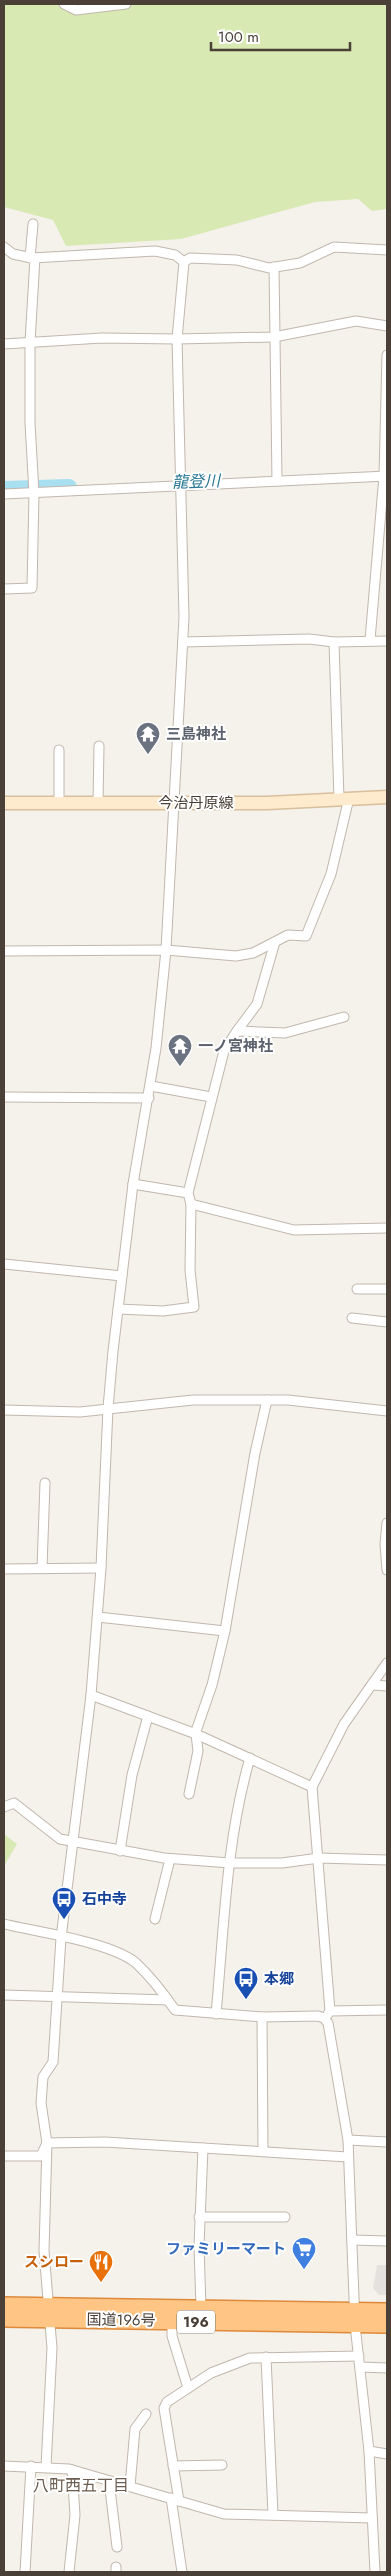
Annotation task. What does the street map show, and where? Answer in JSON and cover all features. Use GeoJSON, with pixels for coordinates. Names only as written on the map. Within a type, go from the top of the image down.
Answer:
{"type":"FeatureCollection","features":[{"type":"Feature","properties":{"kind":"highway","name":"国道196号"},"geometry":{"type":"LineString","coordinates":[[4,2305],[50,2312],[172,2321],[355,2317],[387,2310]]}},
{"type":"Feature","properties":{"kind":"highway","name":"国道196号"},"geometry":{"type":"LineString","coordinates":[[4,2319],[50,2312],[202,2308],[355,2317],[387,2325]]}},
{"type":"Feature","properties":{"kind":"main road","name":"今治丹原線"},"geometry":{"type":"LineString","coordinates":[[4,804],[267,803],[387,797]]}},
{"type":"Feature","properties":{"kind":"street"},"geometry":{"type":"LineString","coordinates":[[64,4],[76,10],[126,4]]}},
{"type":"Feature","properties":{"kind":"street"},"geometry":{"type":"LineString","coordinates":[[4,589],[32,588],[34,493],[30,423],[30,342],[33,224]]}},
{"type":"Feature","properties":{"kind":"street"},"geometry":{"type":"LineString","coordinates":[[4,247],[13,254],[33,258],[155,251],[175,255],[184,262]]}},
{"type":"Feature","properties":{"kind":"street"},"geometry":{"type":"LineString","coordinates":[[184,262],[190,258],[237,260],[274,267],[300,263],[334,247],[387,250]]}},
{"type":"Feature","properties":{"kind":"street"},"geometry":{"type":"LineString","coordinates":[[46,2468],[52,2348],[44,2250],[47,2143],[41,2103],[43,2077],[52,2062],[61,1938],[92,1695],[101,1568],[108,1408],[118,1310],[133,1184],[151,1086],[166,950],[183,642],[177,340],[184,262]]}},
{"type":"Feature","properties":{"kind":"street"},"geometry":{"type":"LineString","coordinates":[[274,267],[277,480]]}},
{"type":"Feature","properties":{"kind":"street"},"geometry":{"type":"LineString","coordinates":[[4,344],[102,338],[177,340],[274,337],[356,321],[387,326]]}},
{"type":"Feature","properties":{"kind":"street"},"geometry":{"type":"LineString","coordinates":[[370,640],[386,476],[387,354]]}},
{"type":"Feature","properties":{"kind":"street"},"geometry":{"type":"LineString","coordinates":[[4,494],[386,476]]}},
{"type":"Feature","properties":{"kind":"street"},"geometry":{"type":"LineString","coordinates":[[183,642],[387,641]]}},
{"type":"Feature","properties":{"kind":"street"},"geometry":{"type":"LineString","coordinates":[[4,951],[166,950],[236,956],[253,953],[288,935],[306,936],[331,874],[344,798],[334,642]]}},
{"type":"Feature","properties":{"kind":"street"},"geometry":{"type":"LineString","coordinates":[[98,803],[99,746]]}},
{"type":"Feature","properties":{"kind":"street"},"geometry":{"type":"LineString","coordinates":[[59,750],[59,803]]}},
{"type":"Feature","properties":{"kind":"street"},"geometry":{"type":"LineString","coordinates":[[118,1310],[163,1311],[194,1307],[189,1234],[192,1204],[188,1193],[224,1051],[257,1004],[276,940]]}},
{"type":"Feature","properties":{"kind":"street"},"geometry":{"type":"LineString","coordinates":[[237,1031],[286,1033],[344,1018]]}},
{"type":"Feature","properties":{"kind":"street"},"geometry":{"type":"LineString","coordinates":[[151,1086],[211,1097]]}},
{"type":"Feature","properties":{"kind":"street"},"geometry":{"type":"LineString","coordinates":[[4,1097],[149,1098]]}},
{"type":"Feature","properties":{"kind":"street"},"geometry":{"type":"LineString","coordinates":[[133,1184],[188,1193]]}},
{"type":"Feature","properties":{"kind":"street"},"geometry":{"type":"LineString","coordinates":[[192,1204],[294,1230],[387,1228]]}},
{"type":"Feature","properties":{"kind":"street"},"geometry":{"type":"LineString","coordinates":[[4,1264],[122,1276]]}},
{"type":"Feature","properties":{"kind":"street"},"geometry":{"type":"LineString","coordinates":[[357,1289],[387,1290]]}},
{"type":"Feature","properties":{"kind":"street"},"geometry":{"type":"LineString","coordinates":[[352,1318],[387,1322]]}},
{"type":"Feature","properties":{"kind":"street"},"geometry":{"type":"LineString","coordinates":[[4,1410],[80,1412],[193,1400],[288,1400],[387,1411]]}},
{"type":"Feature","properties":{"kind":"street"},"geometry":{"type":"LineString","coordinates":[[189,1794],[198,1751],[195,1734],[212,1685],[225,1631],[255,1454],[267,1400]]}},
{"type":"Feature","properties":{"kind":"street"},"geometry":{"type":"LineString","coordinates":[[42,1568],[45,1483]]}},
{"type":"Feature","properties":{"kind":"street"},"geometry":{"type":"LineString","coordinates":[[387,1522],[387,1570]]}},
{"type":"Feature","properties":{"kind":"street"},"geometry":{"type":"LineString","coordinates":[[4,1569],[101,1568]]}},
{"type":"Feature","properties":{"kind":"street"},"geometry":{"type":"LineString","coordinates":[[98,1617],[225,1631]]}},
{"type":"Feature","properties":{"kind":"street"},"geometry":{"type":"LineString","coordinates":[[375,2572],[369,2451],[355,2317],[348,2140],[327,2014],[319,1858],[312,1787],[344,1724],[387,1663]]}},
{"type":"Feature","properties":{"kind":"street"},"geometry":{"type":"LineString","coordinates":[[372,1685],[387,1686]]}},
{"type":"Feature","properties":{"kind":"street"},"geometry":{"type":"LineString","coordinates":[[92,1695],[195,1734],[312,1787]]}},
{"type":"Feature","properties":{"kind":"street"},"geometry":{"type":"LineString","coordinates":[[120,1851],[132,1775],[148,1716]]}},
{"type":"Feature","properties":{"kind":"street"},"geometry":{"type":"LineString","coordinates":[[216,2014],[230,1863],[241,1788],[250,1758]]}},
{"type":"Feature","properties":{"kind":"street"},"geometry":{"type":"LineString","coordinates":[[4,1807],[14,1803],[60,1839],[170,1859],[230,1863],[282,1863],[319,1858],[387,1860]]}},
{"type":"Feature","properties":{"kind":"street"},"geometry":{"type":"LineString","coordinates":[[155,1919],[170,1859]]}},
{"type":"Feature","properties":{"kind":"street"},"geometry":{"type":"LineString","coordinates":[[4,1924],[88,1943],[123,1955],[136,1963],[175,2010],[262,2017],[387,2010]]}},
{"type":"Feature","properties":{"kind":"street"},"geometry":{"type":"LineString","coordinates":[[4,1995],[168,2000]]}},
{"type":"Feature","properties":{"kind":"street"},"geometry":{"type":"LineString","coordinates":[[262,2017],[263,2151]]}},
{"type":"Feature","properties":{"kind":"street"},"geometry":{"type":"LineString","coordinates":[[348,2140],[387,2142]]}},
{"type":"Feature","properties":{"kind":"street"},"geometry":{"type":"LineString","coordinates":[[47,2143],[105,2142],[348,2157]]}},
{"type":"Feature","properties":{"kind":"street"},"geometry":{"type":"LineString","coordinates":[[4,2156],[42,2156],[47,2143]]}},
{"type":"Feature","properties":{"kind":"street"},"geometry":{"type":"LineString","coordinates":[[202,2308],[199,2217],[203,2148]]}},
{"type":"Feature","properties":{"kind":"street"},"geometry":{"type":"LineString","coordinates":[[199,2217],[285,2217]]}},
{"type":"Feature","properties":{"kind":"street"},"geometry":{"type":"LineString","coordinates":[[352,2240],[387,2241]]}},
{"type":"Feature","properties":{"kind":"street"},"geometry":{"type":"LineString","coordinates":[[172,2321],[172,2336],[188,2388]]}},
{"type":"Feature","properties":{"kind":"street"},"geometry":{"type":"LineString","coordinates":[[182,2572],[173,2466],[164,2408],[167,2402],[211,2373],[250,2358],[359,2356]]}},
{"type":"Feature","properties":{"kind":"street"},"geometry":{"type":"LineString","coordinates":[[266,2357],[273,2515]]}},
{"type":"Feature","properties":{"kind":"street"},"geometry":{"type":"LineString","coordinates":[[360,2367],[387,2368]]}},
{"type":"Feature","properties":{"kind":"street"},"geometry":{"type":"LineString","coordinates":[[130,2486],[134,2429],[146,2414]]}},
{"type":"Feature","properties":{"kind":"street"},"geometry":{"type":"LineString","coordinates":[[369,2451],[387,2454]]}},
{"type":"Feature","properties":{"kind":"street"},"geometry":{"type":"LineString","coordinates":[[173,2466],[222,2465]]}},
{"type":"Feature","properties":{"kind":"street"},"geometry":{"type":"LineString","coordinates":[[4,2466],[31,2466],[72,2470],[224,2514],[372,2518]]}},
{"type":"Feature","properties":{"kind":"street"},"geometry":{"type":"LineString","coordinates":[[26,2572],[31,2466]]}},
{"type":"Feature","properties":{"kind":"street"},"geometry":{"type":"LineString","coordinates":[[70,2572],[76,2515],[72,2470]]}},
{"type":"Feature","properties":{"kind":"street"},"geometry":{"type":"LineString","coordinates":[[108,2480],[118,2547]]}},
{"type":"Feature","properties":{"kind":"green space"},"geometry":{"type":"Polygon","coordinates":[[[4,4],[387,4],[387,209],[372,211],[358,199],[315,202],[181,239],[66,246],[53,220],[4,207],[4,4]]]}},
{"type":"Feature","properties":{"kind":"green space"},"geometry":{"type":"Polygon","coordinates":[[[4,1834],[17,1844],[4,1866],[4,1834]]]}},
{"type":"Feature","properties":{"kind":"shaded area"},"geometry":{"type":"Polygon","coordinates":[[[377,2265],[387,2265],[387,2295],[379,2295],[373,2288],[377,2265]]]}},
{"type":"Feature","properties":{"kind":"waterway","name":"龍登川"},"geometry":{"type":"LineString","coordinates":[[4,489],[69,487]]}},
{"type":"Feature","properties":{"kind":"place","name":"三島神社"},"geometry":{"type":"Point","coordinates":[148,755]}},
{"type":"Feature","properties":{"kind":"place","name":"一ノ宮神社"},"geometry":{"type":"Point","coordinates":[180,1067]}},
{"type":"Feature","properties":{"kind":"place","name":"石中寺"},"geometry":{"type":"Point","coordinates":[64,1920]}},
{"type":"Feature","properties":{"kind":"place","name":"本郷"},"geometry":{"type":"Point","coordinates":[246,2000]}},
{"type":"Feature","properties":{"kind":"place","name":"ファミリーマート"},"geometry":{"type":"Point","coordinates":[304,2270]}},
{"type":"Feature","properties":{"kind":"place","name":"スシロー"},"geometry":{"type":"Point","coordinates":[101,2283]}},
{"type":"Feature","properties":{"kind":"district","name":"八町西五丁目"},"geometry":{"type":"Point","coordinates":[81,2485]}}]}
